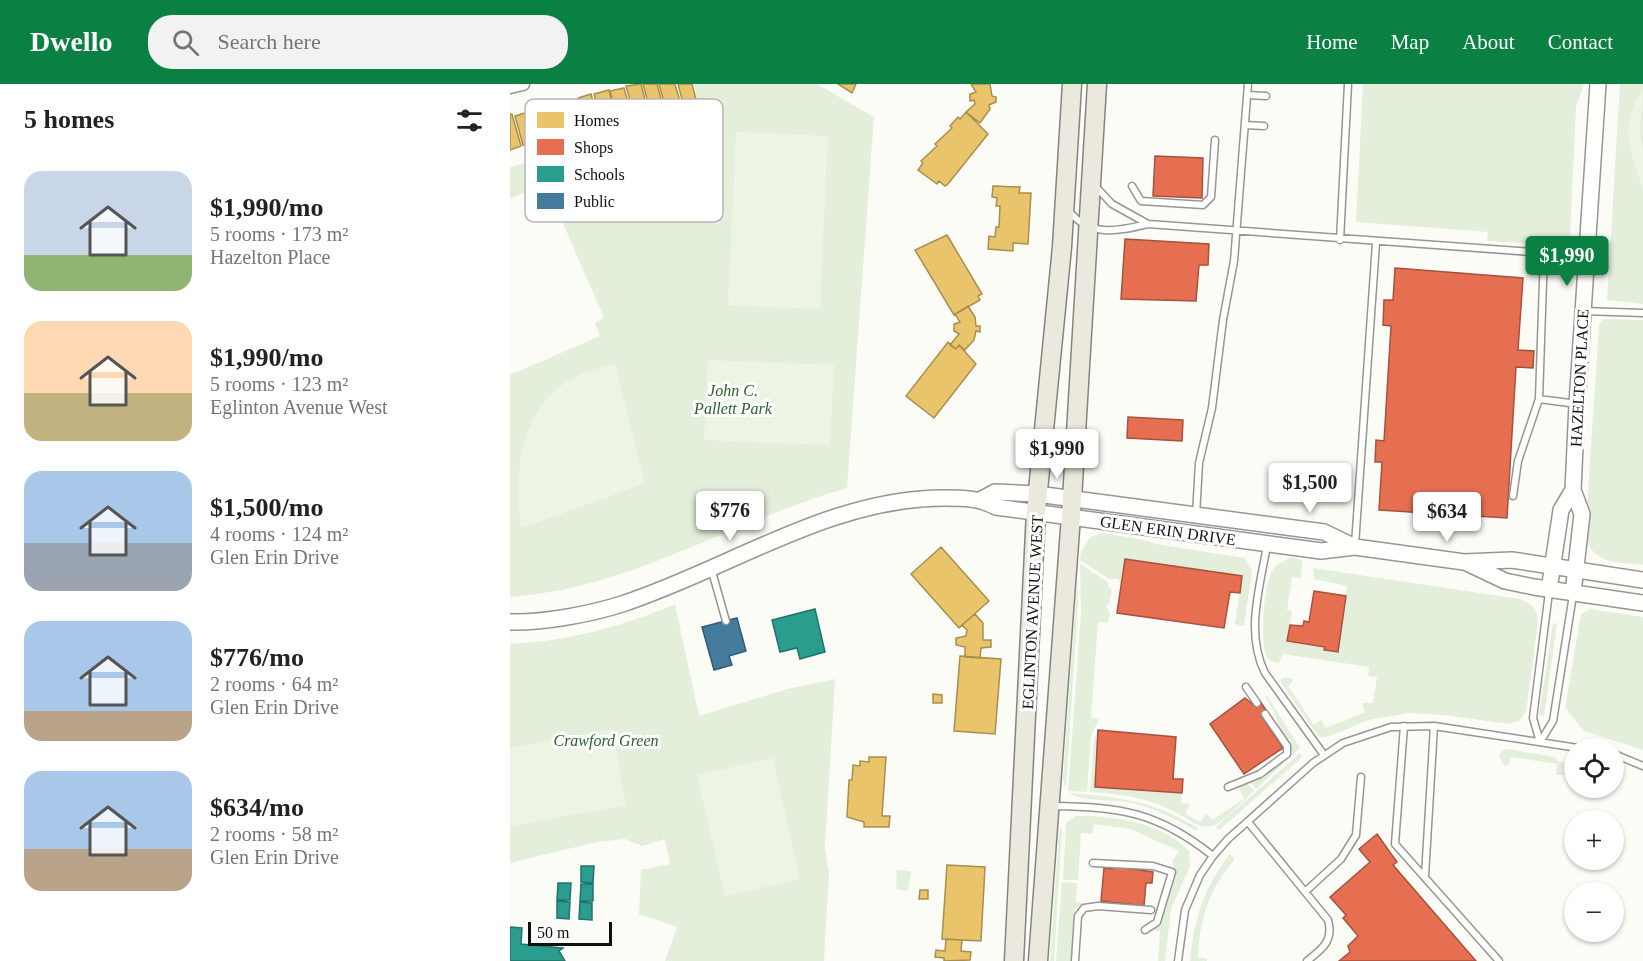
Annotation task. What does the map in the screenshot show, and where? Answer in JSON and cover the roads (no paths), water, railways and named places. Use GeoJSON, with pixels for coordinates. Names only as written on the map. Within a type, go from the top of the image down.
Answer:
{"type":"FeatureCollection","features":[{"type":"Feature","properties":{"kind":"main road","name":"EGLINTON AVENUE WEST"},"geometry":{"type":"LineString","coordinates":[[1014,961],[1037,502],[1064,205],[1072,84]]}},
{"type":"Feature","properties":{"kind":"main road","name":"EGLINTON AVENUE WEST"},"geometry":{"type":"LineString","coordinates":[[1038,961],[1071,507],[1097,84]]}},
{"type":"Feature","properties":{"kind":"street"},"geometry":{"type":"LineString","coordinates":[[510,87],[523,84]]}},
{"type":"Feature","properties":{"kind":"street","name":"HAZELTON PLACE"},"geometry":{"type":"LineString","coordinates":[[1573,593],[1582,514],[1573,490],[1596,85]]}},
{"type":"Feature","properties":{"kind":"street","name":"HAZELTON PLACE"},"geometry":{"type":"LineString","coordinates":[[1549,590],[1561,510],[1573,490]]}},
{"type":"Feature","properties":{"kind":"street","name":"GLEN ERIN DRIVE"},"geometry":{"type":"LineString","coordinates":[[510,622],[547,619],[621,604],[854,510],[910,498],[982,500],[996,507],[1037,502],[1267,544],[1321,551],[1355,547],[1464,562],[1512,560],[1643,580]]}},
{"type":"Feature","properties":{"kind":"street","name":"GLEN ERIN DRIVE"},"geometry":{"type":"LineString","coordinates":[[1071,507],[1196,515],[1324,532],[1355,547]]}},
{"type":"Feature","properties":{"kind":"street","name":"GLEN ERIN DRIVE"},"geometry":{"type":"LineString","coordinates":[[1464,562],[1505,580],[1549,590],[1643,603]]}},
{"type":"Feature","properties":{"kind":"lane"},"geometry":{"type":"LineString","coordinates":[[1196,515],[1199,463],[1214,399],[1237,231],[1248,84]]}},
{"type":"Feature","properties":{"kind":"lane"},"geometry":{"type":"LineString","coordinates":[[1340,240],[1348,84]]}},
{"type":"Feature","properties":{"kind":"lane"},"geometry":{"type":"LineString","coordinates":[[1247,95],[1266,96]]}},
{"type":"Feature","properties":{"kind":"lane"},"geometry":{"type":"LineString","coordinates":[[1245,125],[1264,126]]}},
{"type":"Feature","properties":{"kind":"lane"},"geometry":{"type":"LineString","coordinates":[[1132,186],[1141,201],[1203,205],[1208,203],[1211,197],[1215,140]]}},
{"type":"Feature","properties":{"kind":"lane"},"geometry":{"type":"LineString","coordinates":[[1090,182],[1112,204],[1148,225]]}},
{"type":"Feature","properties":{"kind":"lane"},"geometry":{"type":"LineString","coordinates":[[1064,205],[1074,218],[1088,227],[1105,231],[1148,225],[1376,243],[1586,256]]}},
{"type":"Feature","properties":{"kind":"lane"},"geometry":{"type":"LineString","coordinates":[[1355,547],[1376,243]]}},
{"type":"Feature","properties":{"kind":"lane"},"geometry":{"type":"LineString","coordinates":[[1513,496],[1518,461],[1539,399],[1544,252]]}},
{"type":"Feature","properties":{"kind":"lane"},"geometry":{"type":"LineString","coordinates":[[1582,311],[1643,313]]}},
{"type":"Feature","properties":{"kind":"lane"},"geometry":{"type":"LineString","coordinates":[[1539,399],[1577,404]]}},
{"type":"Feature","properties":{"kind":"lane"},"geometry":{"type":"LineString","coordinates":[[1267,544],[1254,624],[1258,659],[1265,673],[1324,755]]}},
{"type":"Feature","properties":{"kind":"lane"},"geometry":{"type":"LineString","coordinates":[[711,568],[726,621]]}},
{"type":"Feature","properties":{"kind":"lane"},"geometry":{"type":"LineString","coordinates":[[1540,742],[1533,718],[1549,590]]}},
{"type":"Feature","properties":{"kind":"lane"},"geometry":{"type":"LineString","coordinates":[[1540,742],[1553,721],[1573,593]]}},
{"type":"Feature","properties":{"kind":"lane"},"geometry":{"type":"LineString","coordinates":[[1246,687],[1257,703]]}},
{"type":"Feature","properties":{"kind":"lane"},"geometry":{"type":"LineString","coordinates":[[1228,787],[1260,774],[1287,754],[1287,746],[1265,714]]}},
{"type":"Feature","properties":{"kind":"lane"},"geometry":{"type":"LineString","coordinates":[[1404,726],[1395,844],[1499,961]]}},
{"type":"Feature","properties":{"kind":"lane"},"geometry":{"type":"LineString","coordinates":[[1178,961],[1185,910],[1200,875],[1213,856],[1324,755],[1358,737],[1404,726],[1434,726],[1564,746]]}},
{"type":"Feature","properties":{"kind":"lane"},"geometry":{"type":"LineString","coordinates":[[1425,876],[1434,726]]}},
{"type":"Feature","properties":{"kind":"lane"},"geometry":{"type":"LineString","coordinates":[[1624,758],[1643,766]]}},
{"type":"Feature","properties":{"kind":"lane"},"geometry":{"type":"LineString","coordinates":[[1306,891],[1341,859],[1356,835],[1361,777]]}},
{"type":"Feature","properties":{"kind":"lane"},"geometry":{"type":"LineString","coordinates":[[1049,806],[1115,809],[1147,816],[1178,830],[1213,856]]}},
{"type":"Feature","properties":{"kind":"lane"},"geometry":{"type":"LineString","coordinates":[[1248,822],[1328,920],[1331,933],[1326,945],[1307,961]]}},
{"type":"Feature","properties":{"kind":"lane"},"geometry":{"type":"LineString","coordinates":[[1093,863],[1153,866],[1172,872],[1157,922],[1145,930]]}},
{"type":"Feature","properties":{"kind":"lane"},"geometry":{"type":"LineString","coordinates":[[1075,961],[1078,916],[1084,908],[1098,906],[1151,910]]}},
{"type":"Feature","properties":{"kind":"park label","name":"John C. Pallett Park"},"geometry":{"type":"Point","coordinates":[733,399]}},
{"type":"Feature","properties":{"kind":"park label","name":"Crawford Green"},"geometry":{"type":"Point","coordinates":[606,740]}}]}
